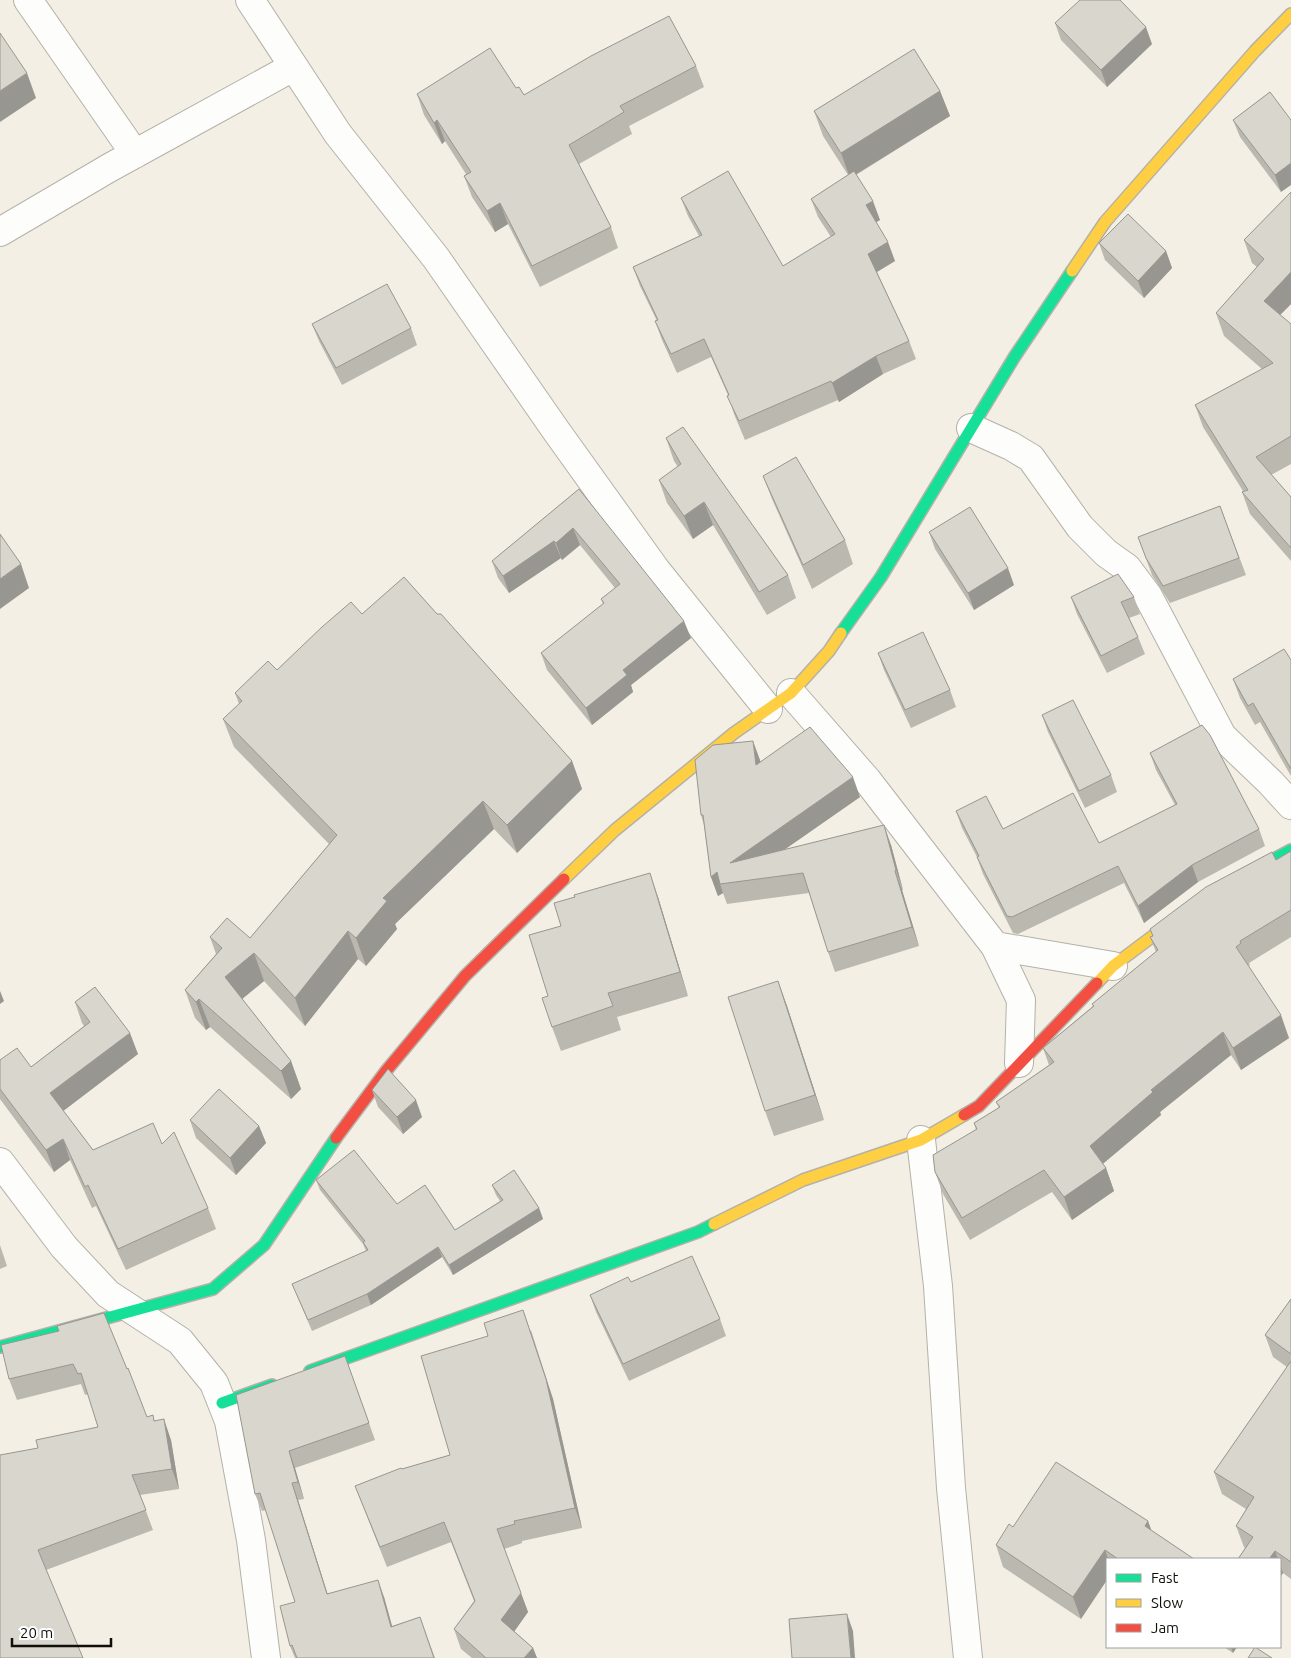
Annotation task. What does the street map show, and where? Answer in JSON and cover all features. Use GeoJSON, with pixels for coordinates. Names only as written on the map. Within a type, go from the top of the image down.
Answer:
{"type":"FeatureCollection","features":[{"type":"Feature","properties":{"kind":"street"},"geometry":{"type":"LineString","coordinates":[[28,0],[134,154]]}},
{"type":"Feature","properties":{"kind":"street"},"geometry":{"type":"LineString","coordinates":[[250,0],[338,134],[436,258],[656,570],[768,709]]}},
{"type":"Feature","properties":{"kind":"street"},"geometry":{"type":"LineString","coordinates":[[0,1347],[213,1290],[264,1245],[322,1157],[386,1071],[465,976],[615,830],[734,733],[792,693],[829,651],[880,577],[1015,356],[1105,222],[1291,14]]}},
{"type":"Feature","properties":{"kind":"street"},"geometry":{"type":"LineString","coordinates":[[0,232],[134,154],[293,67]]}},
{"type":"Feature","properties":{"kind":"street"},"geometry":{"type":"LineString","coordinates":[[971,428],[1011,446],[1031,458],[1080,527],[1106,553],[1127,568],[1148,596],[1222,736],[1291,805]]}},
{"type":"Feature","properties":{"kind":"street"},"geometry":{"type":"LineString","coordinates":[[792,693],[868,780],[994,946],[1021,1000],[1019,1063]]}},
{"type":"Feature","properties":{"kind":"street"},"geometry":{"type":"LineString","coordinates":[[1231,882],[1291,850]]}},
{"type":"Feature","properties":{"kind":"street"},"geometry":{"type":"LineString","coordinates":[[222,1403],[698,1232],[803,1180],[921,1140],[979,1106],[1113,966],[1190,908]]}},
{"type":"Feature","properties":{"kind":"street"},"geometry":{"type":"LineString","coordinates":[[994,946],[1113,966]]}},
{"type":"Feature","properties":{"kind":"street"},"geometry":{"type":"LineString","coordinates":[[921,1140],[938,1286],[951,1488],[968,1658]]}},
{"type":"Feature","properties":{"kind":"street"},"geometry":{"type":"LineString","coordinates":[[0,1162],[64,1247],[108,1294],[180,1341],[214,1383],[229,1421],[251,1540],[266,1658]]}},
{"type":"Feature","properties":{"kind":"building"},"geometry":{"type":"Polygon","coordinates":[[[1080,0],[1120,0],[1146,27],[1101,70],[1055,23],[1080,0]]]}},
{"type":"Feature","properties":{"kind":"building"},"geometry":{"type":"Polygon","coordinates":[[[669,16],[696,66],[620,106],[624,112],[569,145],[611,227],[532,266],[500,203],[487,211],[464,176],[471,172],[437,120],[434,123],[417,94],[490,48],[516,88],[519,87],[524,95],[591,56],[669,16]]]}},
{"type":"Feature","properties":{"kind":"building"},"geometry":{"type":"Polygon","coordinates":[[[0,33],[27,73],[0,91],[0,33]]]}},
{"type":"Feature","properties":{"kind":"building"},"geometry":{"type":"Polygon","coordinates":[[[914,49],[940,91],[841,153],[814,111],[914,49]]]}},
{"type":"Feature","properties":{"kind":"building"},"geometry":{"type":"Polygon","coordinates":[[[1270,92],[1291,120],[1291,163],[1275,175],[1233,120],[1270,92]]]}},
{"type":"Feature","properties":{"kind":"building"},"geometry":{"type":"Polygon","coordinates":[[[728,171],[783,266],[835,234],[811,199],[854,171],[873,201],[866,205],[888,242],[868,254],[909,341],[876,356],[832,383],[831,381],[739,421],[704,339],[671,354],[655,321],[658,320],[633,267],[702,235],[681,198],[728,171]]]}},
{"type":"Feature","properties":{"kind":"building"},"geometry":{"type":"Polygon","coordinates":[[[1291,192],[1291,272],[1264,301],[1291,324],[1291,436],[1256,457],[1291,497],[1291,548],[1242,492],[1248,490],[1195,405],[1273,363],[1216,313],[1264,259],[1244,240],[1291,192]]]}},
{"type":"Feature","properties":{"kind":"building"},"geometry":{"type":"Polygon","coordinates":[[[1128,214],[1166,251],[1138,281],[1099,243],[1128,214]]]}},
{"type":"Feature","properties":{"kind":"building"},"geometry":{"type":"Polygon","coordinates":[[[387,284],[411,328],[336,368],[312,324],[387,284]]]}},
{"type":"Feature","properties":{"kind":"building"},"geometry":{"type":"Polygon","coordinates":[[[683,427],[788,575],[759,592],[704,502],[684,516],[659,480],[681,464],[666,438],[683,427]]]}},
{"type":"Feature","properties":{"kind":"building"},"geometry":{"type":"Polygon","coordinates":[[[796,457],[845,540],[803,565],[763,476],[796,457]]]}},
{"type":"Feature","properties":{"kind":"building"},"geometry":{"type":"Polygon","coordinates":[[[579,489],[684,621],[623,670],[627,675],[586,708],[541,653],[604,603],[601,599],[620,584],[573,528],[556,543],[554,541],[503,576],[492,561],[579,489]]]}},
{"type":"Feature","properties":{"kind":"building"},"geometry":{"type":"Polygon","coordinates":[[[1220,506],[1239,558],[1163,586],[1146,558],[1138,537],[1220,506]]]}},
{"type":"Feature","properties":{"kind":"building"},"geometry":{"type":"Polygon","coordinates":[[[970,507],[1008,568],[968,593],[929,532],[970,507]]]}},
{"type":"Feature","properties":{"kind":"building"},"geometry":{"type":"Polygon","coordinates":[[[0,534],[21,564],[0,579],[0,534]]]}},
{"type":"Feature","properties":{"kind":"building"},"geometry":{"type":"Polygon","coordinates":[[[1118,574],[1134,597],[1121,602],[1138,637],[1101,656],[1071,597],[1118,574]]]}},
{"type":"Feature","properties":{"kind":"building"},"geometry":{"type":"Polygon","coordinates":[[[404,577],[437,614],[441,614],[572,761],[507,825],[483,801],[383,898],[387,901],[356,938],[348,931],[295,998],[254,953],[225,977],[291,1061],[281,1071],[199,999],[196,1002],[185,990],[222,948],[210,937],[227,918],[250,938],[337,835],[223,719],[242,701],[235,693],[268,661],[277,670],[351,602],[362,614],[404,577]]]}},
{"type":"Feature","properties":{"kind":"building"},"geometry":{"type":"Polygon","coordinates":[[[923,632],[950,690],[905,710],[878,653],[923,632]]]}},
{"type":"Feature","properties":{"kind":"building"},"geometry":{"type":"Polygon","coordinates":[[[1284,649],[1291,660],[1291,769],[1253,703],[1248,706],[1233,679],[1284,649]]]}},
{"type":"Feature","properties":{"kind":"building"},"geometry":{"type":"Polygon","coordinates":[[[1073,700],[1111,775],[1079,791],[1042,715],[1073,700]]]}},
{"type":"Feature","properties":{"kind":"building"},"geometry":{"type":"Polygon","coordinates":[[[1202,725],[1210,735],[1259,829],[1192,865],[1138,906],[1118,866],[1012,917],[1007,916],[956,811],[986,796],[1003,829],[1073,793],[1099,843],[1177,804],[1150,753],[1202,725]]]}},
{"type":"Feature","properties":{"kind":"building"},"geometry":{"type":"Polygon","coordinates":[[[810,727],[853,777],[730,863],[884,825],[895,871],[912,927],[828,952],[803,873],[720,884],[717,872],[711,877],[703,815],[701,815],[695,760],[713,745],[753,741],[756,765],[810,727]]]}},
{"type":"Feature","properties":{"kind":"building"},"geometry":{"type":"Polygon","coordinates":[[[1291,851],[1291,910],[1240,941],[1241,943],[1236,947],[1281,1015],[1233,1048],[1223,1032],[1151,1090],[1153,1092],[1090,1146],[1106,1168],[1064,1197],[1044,1170],[962,1218],[935,1172],[933,1155],[977,1129],[974,1123],[1000,1107],[996,1102],[1054,1062],[1043,1048],[1094,1006],[1092,1004],[1158,950],[1150,937],[1153,936],[1150,929],[1206,887],[1272,852],[1276,860],[1291,851]]]}},
{"type":"Feature","properties":{"kind":"building"},"geometry":{"type":"Polygon","coordinates":[[[650,873],[680,972],[608,993],[613,1006],[552,1027],[542,998],[548,996],[529,935],[561,926],[554,903],[575,897],[574,895],[650,873]]]}},
{"type":"Feature","properties":{"kind":"building"},"geometry":{"type":"Polygon","coordinates":[[[778,981],[815,1095],[765,1111],[728,997],[778,981]]]}},
{"type":"Feature","properties":{"kind":"building"},"geometry":{"type":"Polygon","coordinates":[[[95,987],[130,1033],[50,1093],[93,1150],[153,1123],[162,1144],[174,1132],[208,1208],[118,1249],[88,1185],[85,1187],[63,1139],[46,1150],[0,1089],[0,1060],[17,1048],[31,1067],[90,1022],[75,1002],[95,987]]]}},
{"type":"Feature","properties":{"kind":"building"},"geometry":{"type":"Polygon","coordinates":[[[388,1069],[416,1100],[397,1117],[372,1090],[388,1069]]]}},
{"type":"Feature","properties":{"kind":"building"},"geometry":{"type":"Polygon","coordinates":[[[219,1089],[259,1126],[230,1158],[190,1120],[219,1089]]]}},
{"type":"Feature","properties":{"kind":"building"},"geometry":{"type":"Polygon","coordinates":[[[354,1150],[397,1204],[425,1185],[455,1230],[503,1200],[492,1185],[514,1170],[539,1208],[449,1265],[438,1247],[367,1294],[308,1320],[292,1284],[368,1250],[363,1242],[365,1241],[316,1180],[354,1150]]]}},
{"type":"Feature","properties":{"kind":"building"},"geometry":{"type":"Polygon","coordinates":[[[692,1256],[720,1319],[623,1364],[590,1295],[628,1277],[631,1282],[692,1256]]]}},
{"type":"Feature","properties":{"kind":"building"},"geometry":{"type":"Polygon","coordinates":[[[1291,1299],[1291,1354],[1265,1335],[1291,1299]]]}},
{"type":"Feature","properties":{"kind":"building"},"geometry":{"type":"Polygon","coordinates":[[[523,1310],[546,1379],[575,1508],[514,1521],[515,1524],[497,1529],[521,1593],[501,1620],[533,1648],[524,1658],[486,1658],[454,1629],[475,1601],[444,1522],[380,1547],[355,1486],[401,1468],[450,1455],[421,1356],[488,1336],[484,1323],[523,1310]]]}},
{"type":"Feature","properties":{"kind":"building"},"geometry":{"type":"Polygon","coordinates":[[[104,1313],[147,1417],[153,1415],[154,1421],[164,1419],[172,1469],[132,1475],[146,1510],[38,1550],[83,1658],[0,1658],[0,1455],[38,1448],[36,1440],[98,1427],[81,1373],[78,1374],[73,1364],[9,1379],[1,1345],[59,1331],[57,1326],[104,1313]]]}},
{"type":"Feature","properties":{"kind":"building"},"geometry":{"type":"Polygon","coordinates":[[[345,1356],[369,1423],[289,1451],[298,1482],[292,1483],[327,1594],[378,1580],[391,1627],[420,1617],[434,1658],[297,1658],[292,1645],[290,1646],[280,1606],[295,1602],[260,1493],[255,1494],[236,1395],[345,1356]]]}},
{"type":"Feature","properties":{"kind":"building"},"geometry":{"type":"Polygon","coordinates":[[[1291,1361],[1291,1562],[1275,1551],[1270,1558],[1239,1558],[1253,1537],[1236,1526],[1254,1497],[1214,1472],[1291,1361]]]}},
{"type":"Feature","properties":{"kind":"building"},"geometry":{"type":"Polygon","coordinates":[[[1056,1462],[1148,1521],[1145,1526],[1193,1558],[1117,1558],[1105,1550],[1073,1597],[996,1545],[1009,1524],[1013,1527],[1056,1462]]]}},
{"type":"Feature","properties":{"kind":"building"},"geometry":{"type":"Polygon","coordinates":[[[847,1614],[851,1658],[792,1658],[789,1619],[847,1614]]]}},
{"type":"Feature","properties":{"kind":"building"},"geometry":{"type":"Polygon","coordinates":[[[1254,1648],[1257,1648],[1272,1658],[1248,1658],[1254,1648]]]}},
{"type":"Feature","properties":{"kind":"traffic: fast"},"geometry":{"type":"LineString","coordinates":[[841,633],[881,577],[1015,356],[1072,271]]}},
{"type":"Feature","properties":{"kind":"traffic: fast"},"geometry":{"type":"LineString","coordinates":[[1242,876],[1291,850]]}},
{"type":"Feature","properties":{"kind":"traffic: fast"},"geometry":{"type":"LineString","coordinates":[[0,1347],[213,1289],[264,1245],[336,1138]]}},
{"type":"Feature","properties":{"kind":"traffic: fast"},"geometry":{"type":"LineString","coordinates":[[310,1371],[698,1232],[714,1224]]}},
{"type":"Feature","properties":{"kind":"traffic: fast"},"geometry":{"type":"LineString","coordinates":[[222,1403],[272,1385]]}},
{"type":"Feature","properties":{"kind":"traffic: slow"},"geometry":{"type":"LineString","coordinates":[[1072,271],[1105,222],[1255,51],[1291,14]]}},
{"type":"Feature","properties":{"kind":"traffic: slow"},"geometry":{"type":"LineString","coordinates":[[564,879],[615,830],[734,733],[791,693],[829,651],[841,633]]}},
{"type":"Feature","properties":{"kind":"traffic: slow"},"geometry":{"type":"LineString","coordinates":[[1097,983],[1113,966],[1181,915]]}},
{"type":"Feature","properties":{"kind":"traffic: slow"},"geometry":{"type":"LineString","coordinates":[[714,1224],[803,1180],[921,1140],[964,1115]]}},
{"type":"Feature","properties":{"kind":"traffic: jam"},"geometry":{"type":"LineString","coordinates":[[336,1138],[386,1071],[465,976],[564,879]]}},
{"type":"Feature","properties":{"kind":"traffic: jam"},"geometry":{"type":"LineString","coordinates":[[964,1115],[979,1106],[1097,983]]}}]}
